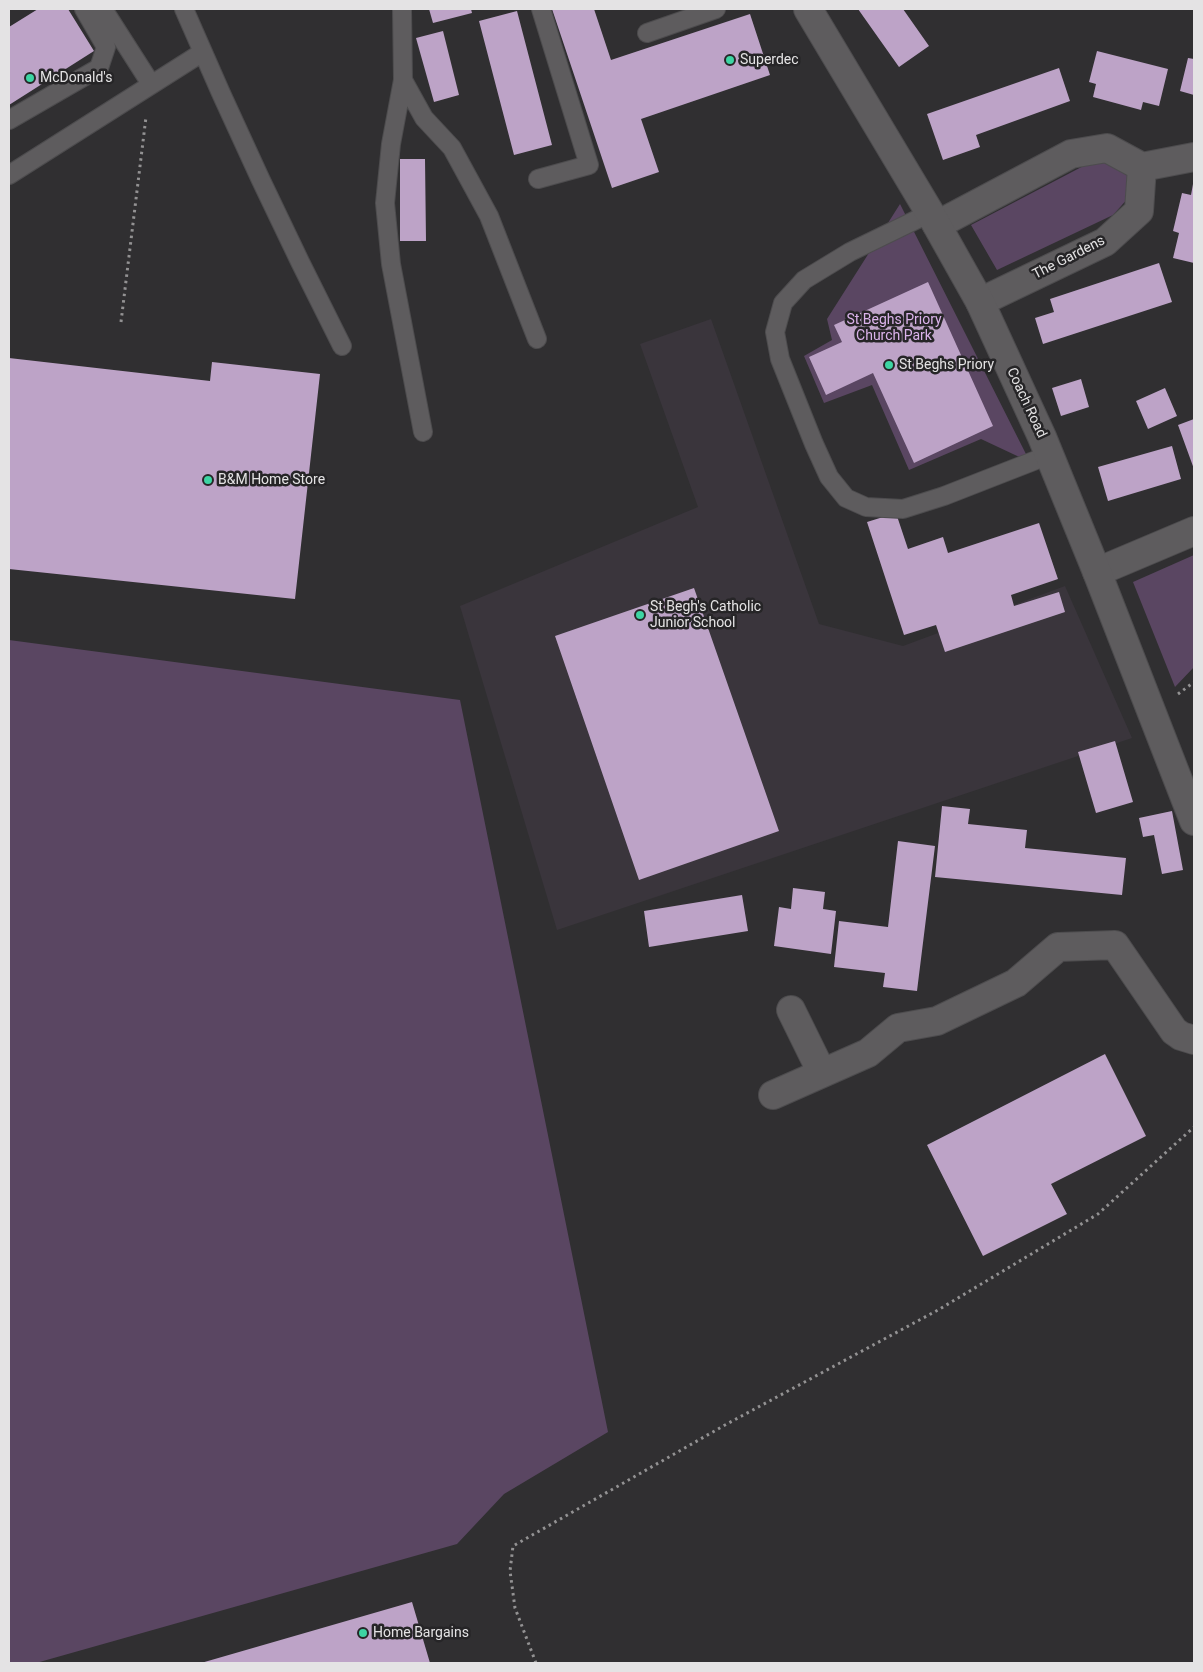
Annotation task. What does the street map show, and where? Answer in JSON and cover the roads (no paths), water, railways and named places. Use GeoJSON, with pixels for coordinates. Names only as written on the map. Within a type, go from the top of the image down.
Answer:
{"type":"FeatureCollection","features":[{"type":"Feature","properties":{"kind":"street","name":"Coach Road"},"geometry":{"type":"LineString","coordinates":[[808,9],[934,219],[980,302],[1049,455],[1097,572],[1194,821]]}},
{"type":"Feature","properties":{"kind":"street"},"geometry":{"type":"LineString","coordinates":[[934,219],[1071,154],[1107,148],[1142,167],[1194,157]]}},
{"type":"Feature","properties":{"kind":"street","name":"The Gardens"},"geometry":{"type":"LineString","coordinates":[[980,302],[1105,242],[1139,211],[1142,167]]}},
{"type":"Feature","properties":{"kind":"street"},"geometry":{"type":"LineString","coordinates":[[1097,572],[1194,531]]}},
{"type":"Feature","properties":{"kind":"street"},"geometry":{"type":"LineString","coordinates":[[773,1095],[868,1053],[898,1028],[937,1020],[1016,983],[1058,947],[1115,945],[1174,1032],[1194,1040]]}},
{"type":"Feature","properties":{"kind":"street"},"geometry":{"type":"LineString","coordinates":[[791,1010],[822,1073]]}},
{"type":"Feature","properties":{"kind":"lane"},"geometry":{"type":"LineString","coordinates":[[9,120],[99,68],[106,47],[84,9]]}},
{"type":"Feature","properties":{"kind":"lane"},"geometry":{"type":"LineString","coordinates":[[103,9],[151,84]]}},
{"type":"Feature","properties":{"kind":"lane"},"geometry":{"type":"LineString","coordinates":[[184,9],[298,261],[342,346]]}},
{"type":"Feature","properties":{"kind":"lane"},"geometry":{"type":"LineString","coordinates":[[402,9],[403,80],[391,144],[385,203],[391,264],[423,432]]}},
{"type":"Feature","properties":{"kind":"lane"},"geometry":{"type":"LineString","coordinates":[[538,179],[589,165],[541,9]]}},
{"type":"Feature","properties":{"kind":"lane"},"geometry":{"type":"LineString","coordinates":[[647,33],[716,9]]}},
{"type":"Feature","properties":{"kind":"lane"},"geometry":{"type":"LineString","coordinates":[[9,175],[202,52]]}},
{"type":"Feature","properties":{"kind":"lane"},"geometry":{"type":"LineString","coordinates":[[403,80],[424,118],[452,148],[489,216],[537,339]]}},
{"type":"Feature","properties":{"kind":"lane"},"geometry":{"type":"LineString","coordinates":[[934,219],[850,252],[804,280],[783,303],[775,332],[780,359],[829,477],[846,498],[866,507],[903,509],[944,496],[1049,455]]}},
{"type":"Feature","properties":{"kind":"place","name":"Superdec"},"geometry":{"type":"Point","coordinates":[730,60]}},
{"type":"Feature","properties":{"kind":"place","name":"McDonald's"},"geometry":{"type":"Point","coordinates":[30,78]}},
{"type":"Feature","properties":{"kind":"place","name":"St Beghs Priory"},"geometry":{"type":"Point","coordinates":[889,365]}},
{"type":"Feature","properties":{"kind":"place","name":"B&M Home Store"},"geometry":{"type":"Point","coordinates":[208,480]}},
{"type":"Feature","properties":{"kind":"place","name":"St Begh's Catholic Junior School"},"geometry":{"type":"Point","coordinates":[640,615]}},
{"type":"Feature","properties":{"kind":"place","name":"Home Bargains"},"geometry":{"type":"Point","coordinates":[363,1633]}},
{"type":"Feature","properties":{"kind":"park label","name":"St Beghs Priory Church Park"},"geometry":{"type":"Point","coordinates":[894,328]}}]}
